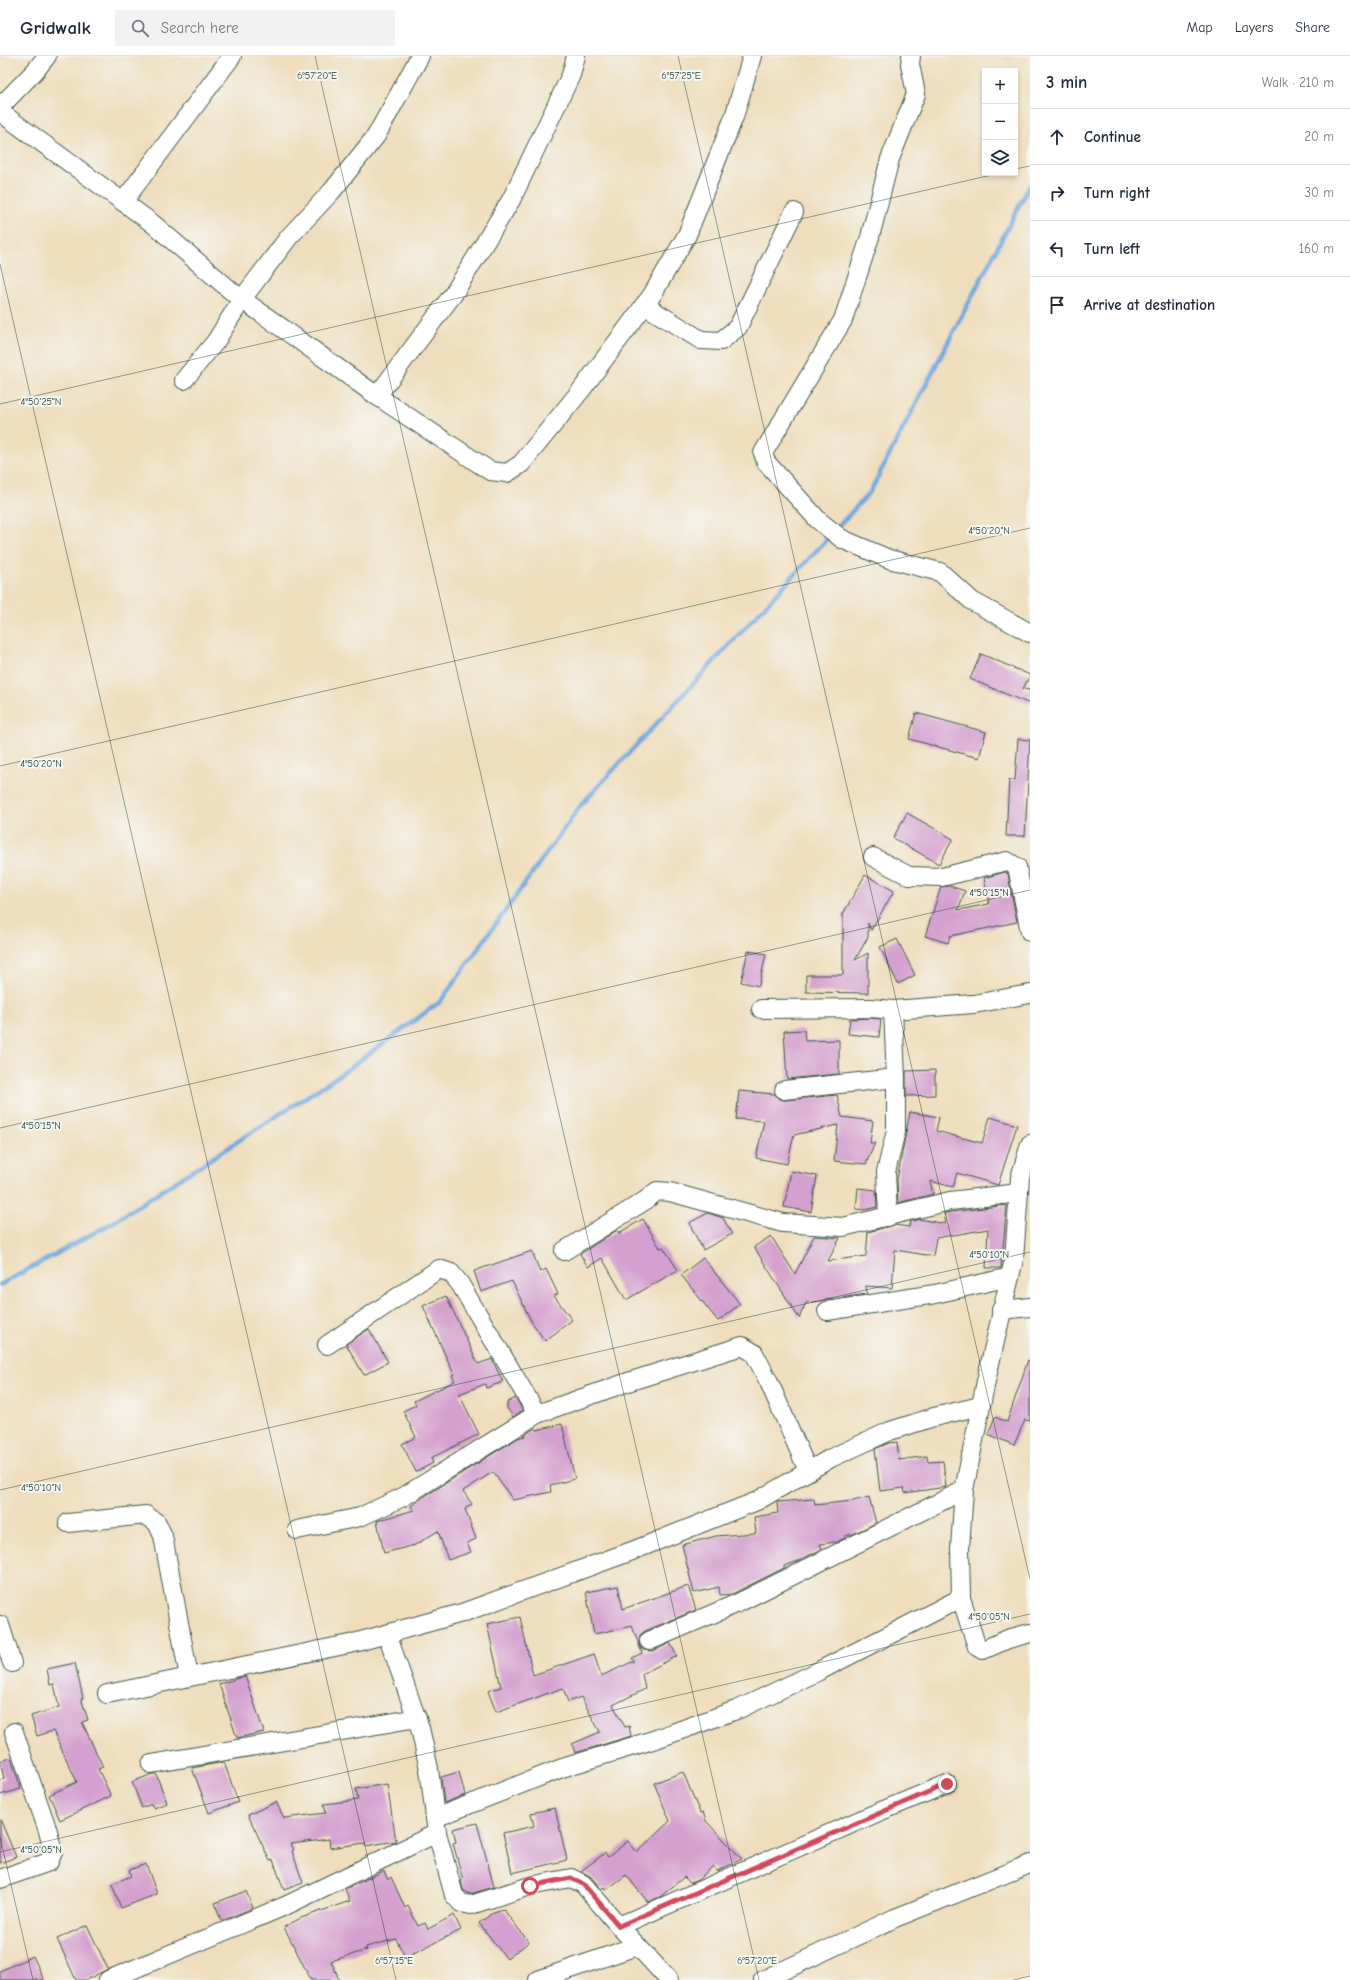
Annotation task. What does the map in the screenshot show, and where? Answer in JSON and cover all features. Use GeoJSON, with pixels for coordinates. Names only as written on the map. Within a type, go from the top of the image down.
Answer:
{"type":"FeatureCollection","features":[{"type":"Feature","properties":{"kind":"street"},"geometry":{"type":"LineString","coordinates":[[0,107],[35,71],[47,56]]}},
{"type":"Feature","properties":{"kind":"street"},"geometry":{"type":"LineString","coordinates":[[123,202],[232,56]]}},
{"type":"Feature","properties":{"kind":"street"},"geometry":{"type":"LineString","coordinates":[[184,380],[216,341],[242,299],[289,237],[332,191],[376,136],[420,56]]}},
{"type":"Feature","properties":{"kind":"street"},"geometry":{"type":"LineString","coordinates":[[377,396],[454,293],[511,200],[571,75],[576,56]]}},
{"type":"Feature","properties":{"kind":"street"},"geometry":{"type":"LineString","coordinates":[[0,112],[152,223],[242,299],[377,396],[490,471],[507,474],[522,464],[582,389],[644,305],[687,236],[734,117],[752,56]]}},
{"type":"Feature","properties":{"kind":"street"},"geometry":{"type":"LineString","coordinates":[[911,56],[910,64],[916,94],[890,159],[870,237],[843,320],[763,453],[766,462],[818,520],[842,539],[889,559],[940,572],[972,601],[1030,634]]}},
{"type":"Feature","properties":{"kind":"street"},"geometry":{"type":"LineString","coordinates":[[644,305],[701,340],[720,341],[738,327],[794,212]]}},
{"type":"Feature","properties":{"kind":"street"},"geometry":{"type":"LineString","coordinates":[[873,857],[909,876],[942,877],[1007,861],[1016,867],[1030,932]]}},
{"type":"Feature","properties":{"kind":"street"},"geometry":{"type":"LineString","coordinates":[[761,1010],[871,1008],[892,1010],[974,1004],[1030,994]]}},
{"type":"Feature","properties":{"kind":"street"},"geometry":{"type":"LineString","coordinates":[[888,1217],[886,1172],[896,1131],[896,1078],[892,1010]]}},
{"type":"Feature","properties":{"kind":"street"},"geometry":{"type":"LineString","coordinates":[[784,1090],[896,1078]]}},
{"type":"Feature","properties":{"kind":"street"},"geometry":{"type":"LineString","coordinates":[[1030,1144],[1020,1178],[1019,1193],[1024,1217],[1001,1310],[980,1406],[964,1490],[960,1548],[961,1598],[977,1647],[983,1650],[1030,1633]]}},
{"type":"Feature","properties":{"kind":"street"},"geometry":{"type":"LineString","coordinates":[[564,1251],[646,1200],[657,1191],[670,1192],[783,1223],[843,1227],[950,1201],[1019,1193]]}},
{"type":"Feature","properties":{"kind":"street"},"geometry":{"type":"LineString","coordinates":[[327,1345],[439,1270],[451,1273],[460,1284],[537,1414]]}},
{"type":"Feature","properties":{"kind":"street"},"geometry":{"type":"LineString","coordinates":[[827,1311],[935,1294],[1010,1277]]}},
{"type":"Feature","properties":{"kind":"street"},"geometry":{"type":"LineString","coordinates":[[1001,1310],[1030,1307]]}},
{"type":"Feature","properties":{"kind":"street"},"geometry":{"type":"LineString","coordinates":[[296,1530],[360,1517],[403,1497],[537,1414],[631,1381],[742,1346],[754,1353],[769,1382],[808,1472]]}},
{"type":"Feature","properties":{"kind":"street"},"geometry":{"type":"LineString","coordinates":[[107,1694],[354,1643],[462,1613],[632,1551],[757,1501],[831,1458],[890,1431],[934,1417],[980,1406]]}},
{"type":"Feature","properties":{"kind":"street"},"geometry":{"type":"LineString","coordinates":[[649,1641],[738,1603],[964,1490]]}},
{"type":"Feature","properties":{"kind":"street"},"geometry":{"type":"LineString","coordinates":[[68,1523],[146,1515],[157,1523],[163,1536],[189,1677]]}},
{"type":"Feature","properties":{"kind":"street"},"geometry":{"type":"LineString","coordinates":[[108,1980],[285,1906],[436,1826],[562,1768],[656,1739],[739,1709],[819,1671],[961,1598]]}},
{"type":"Feature","properties":{"kind":"street"},"geometry":{"type":"LineString","coordinates":[[0,1625],[12,1663]]}},
{"type":"Feature","properties":{"kind":"street"},"geometry":{"type":"LineString","coordinates":[[387,1634],[417,1718],[429,1769],[436,1826],[454,1895],[461,1903],[471,1905],[530,1886],[571,1878],[583,1884],[619,1926],[669,1980]]}},
{"type":"Feature","properties":{"kind":"street"},"geometry":{"type":"LineString","coordinates":[[151,1764],[417,1718]]}},
{"type":"Feature","properties":{"kind":"street"},"geometry":{"type":"LineString","coordinates":[[0,1880],[49,1862],[53,1852],[48,1831],[14,1732]]}},
{"type":"Feature","properties":{"kind":"street"},"geometry":{"type":"LineString","coordinates":[[619,1926],[947,1784]]}},
{"type":"Feature","properties":{"kind":"street"},"geometry":{"type":"LineString","coordinates":[[762,1980],[895,1918],[1030,1864]]}},
{"type":"Feature","properties":{"kind":"street"},"geometry":{"type":"LineString","coordinates":[[538,1980],[637,1946]]}},
{"type":"Feature","properties":{"kind":"building"},"geometry":{"type":"Polygon","coordinates":[[[981,654],[1030,675],[1023,689],[1030,690],[1030,704],[970,679],[981,654]]]}},
{"type":"Feature","properties":{"kind":"building"},"geometry":{"type":"Polygon","coordinates":[[[916,713],[986,732],[979,758],[909,739],[916,713]]]}},
{"type":"Feature","properties":{"kind":"building"},"geometry":{"type":"Polygon","coordinates":[[[1018,739],[1030,740],[1025,836],[1006,836],[1009,780],[1015,780],[1018,739]]]}},
{"type":"Feature","properties":{"kind":"building"},"geometry":{"type":"Polygon","coordinates":[[[907,813],[953,839],[939,864],[893,838],[907,813]]]}},
{"type":"Feature","properties":{"kind":"building"},"geometry":{"type":"Polygon","coordinates":[[[1005,872],[1008,874],[1017,922],[950,936],[948,943],[925,936],[941,887],[950,886],[965,891],[958,910],[989,904],[984,878],[1005,872]]]}},
{"type":"Feature","properties":{"kind":"building"},"geometry":{"type":"Polygon","coordinates":[[[865,875],[894,891],[871,930],[868,923],[868,937],[855,960],[868,953],[868,993],[806,992],[806,975],[843,975],[843,914],[865,875]]]}},
{"type":"Feature","properties":{"kind":"building"},"geometry":{"type":"Polygon","coordinates":[[[897,939],[915,975],[898,984],[880,947],[897,939]]]}},
{"type":"Feature","properties":{"kind":"building"},"geometry":{"type":"Polygon","coordinates":[[[748,951],[766,954],[759,986],[741,982],[748,951]]]}},
{"type":"Feature","properties":{"kind":"building"},"geometry":{"type":"Polygon","coordinates":[[[850,1019],[881,1019],[879,1037],[848,1034],[850,1019]]]}},
{"type":"Feature","properties":{"kind":"building"},"geometry":{"type":"Polygon","coordinates":[[[804,1030],[805,1041],[839,1040],[839,1074],[787,1079],[784,1031],[804,1030]]]}},
{"type":"Feature","properties":{"kind":"building"},"geometry":{"type":"Polygon","coordinates":[[[935,1070],[935,1095],[906,1096],[906,1071],[935,1070]]]}},
{"type":"Feature","properties":{"kind":"building"},"geometry":{"type":"Polygon","coordinates":[[[739,1091],[775,1094],[779,1099],[785,1100],[837,1095],[842,1117],[873,1121],[870,1143],[875,1143],[866,1164],[834,1161],[838,1125],[794,1135],[787,1164],[756,1158],[764,1121],[736,1119],[739,1091]]]}},
{"type":"Feature","properties":{"kind":"building"},"geometry":{"type":"Polygon","coordinates":[[[910,1112],[939,1117],[936,1131],[982,1143],[990,1117],[1017,1125],[998,1185],[957,1173],[953,1187],[930,1181],[933,1194],[898,1203],[897,1179],[910,1112]]]}},
{"type":"Feature","properties":{"kind":"building"},"geometry":{"type":"Polygon","coordinates":[[[791,1171],[817,1176],[811,1212],[784,1207],[791,1171]]]}},
{"type":"Feature","properties":{"kind":"building"},"geometry":{"type":"Polygon","coordinates":[[[858,1188],[876,1190],[877,1207],[864,1210],[856,1209],[858,1188]]]}},
{"type":"Feature","properties":{"kind":"building"},"geometry":{"type":"Polygon","coordinates":[[[1007,1205],[1001,1268],[986,1268],[988,1229],[936,1238],[933,1256],[895,1250],[892,1288],[866,1286],[867,1294],[806,1303],[799,1318],[754,1247],[771,1236],[795,1274],[814,1236],[840,1238],[828,1261],[866,1256],[868,1232],[894,1225],[909,1227],[910,1222],[919,1219],[946,1224],[944,1213],[1007,1205]]]}},
{"type":"Feature","properties":{"kind":"building"},"geometry":{"type":"Polygon","coordinates":[[[708,1213],[723,1218],[732,1234],[703,1250],[689,1223],[708,1213]]]}},
{"type":"Feature","properties":{"kind":"building"},"geometry":{"type":"Polygon","coordinates":[[[643,1219],[660,1248],[663,1247],[678,1270],[626,1300],[602,1258],[588,1267],[580,1254],[617,1230],[619,1233],[643,1219]]]}},
{"type":"Feature","properties":{"kind":"building"},"geometry":{"type":"Polygon","coordinates":[[[532,1251],[540,1272],[546,1269],[558,1294],[554,1296],[572,1320],[545,1341],[531,1321],[512,1281],[481,1292],[474,1271],[532,1251]]]}},
{"type":"Feature","properties":{"kind":"building"},"geometry":{"type":"Polygon","coordinates":[[[703,1258],[740,1304],[718,1321],[681,1275],[703,1258]]]}},
{"type":"Feature","properties":{"kind":"building"},"geometry":{"type":"Polygon","coordinates":[[[446,1296],[478,1364],[492,1359],[503,1382],[486,1388],[485,1384],[459,1394],[479,1434],[431,1458],[433,1463],[416,1472],[402,1444],[416,1437],[403,1411],[416,1405],[414,1401],[455,1381],[452,1375],[454,1374],[423,1306],[446,1296]]]}},
{"type":"Feature","properties":{"kind":"building"},"geometry":{"type":"Polygon","coordinates":[[[369,1329],[388,1362],[364,1375],[346,1344],[369,1329]]]}},
{"type":"Feature","properties":{"kind":"building"},"geometry":{"type":"Polygon","coordinates":[[[1028,1360],[1030,1361],[1030,1421],[1025,1420],[1014,1445],[988,1434],[995,1417],[1007,1422],[1028,1360]]]}},
{"type":"Feature","properties":{"kind":"building"},"geometry":{"type":"Polygon","coordinates":[[[515,1398],[523,1410],[513,1417],[507,1408],[507,1403],[515,1398]]]}},
{"type":"Feature","properties":{"kind":"building"},"geometry":{"type":"Polygon","coordinates":[[[562,1424],[575,1479],[550,1485],[551,1492],[513,1500],[493,1472],[463,1491],[472,1504],[465,1509],[476,1539],[467,1543],[471,1552],[448,1560],[438,1531],[415,1545],[384,1553],[377,1521],[414,1510],[411,1506],[425,1496],[518,1438],[525,1436],[524,1435],[535,1428],[537,1430],[562,1424]]]}},
{"type":"Feature","properties":{"kind":"building"},"geometry":{"type":"Polygon","coordinates":[[[897,1442],[899,1460],[927,1456],[928,1462],[943,1461],[946,1487],[905,1493],[904,1488],[880,1491],[875,1449],[889,1443],[897,1442]]]}},
{"type":"Feature","properties":{"kind":"building"},"geometry":{"type":"Polygon","coordinates":[[[869,1497],[876,1523],[853,1534],[845,1536],[845,1538],[836,1542],[820,1544],[822,1549],[784,1566],[784,1568],[732,1594],[720,1595],[719,1587],[694,1593],[682,1545],[716,1536],[756,1533],[754,1517],[778,1513],[777,1502],[814,1499],[815,1505],[853,1501],[869,1497]]]}},
{"type":"Feature","properties":{"kind":"building"},"geometry":{"type":"Polygon","coordinates":[[[618,1586],[623,1609],[688,1586],[696,1610],[645,1631],[640,1635],[639,1645],[632,1626],[594,1634],[586,1592],[618,1586]]]}},
{"type":"Feature","properties":{"kind":"building"},"geometry":{"type":"Polygon","coordinates":[[[520,1617],[533,1675],[594,1654],[601,1676],[634,1661],[632,1658],[642,1653],[639,1645],[643,1650],[653,1651],[670,1643],[677,1656],[642,1674],[645,1689],[613,1705],[625,1727],[629,1726],[631,1736],[575,1753],[572,1744],[600,1732],[581,1697],[568,1702],[563,1688],[496,1712],[488,1691],[501,1687],[487,1624],[520,1617]]]}},
{"type":"Feature","properties":{"kind":"building"},"geometry":{"type":"Polygon","coordinates":[[[75,1663],[83,1698],[81,1698],[88,1720],[82,1722],[103,1767],[98,1769],[111,1796],[60,1820],[49,1795],[77,1782],[53,1731],[37,1736],[31,1716],[59,1707],[54,1684],[50,1685],[47,1669],[75,1663]]]}},
{"type":"Feature","properties":{"kind":"building"},"geometry":{"type":"Polygon","coordinates":[[[245,1676],[264,1732],[237,1738],[219,1684],[245,1676]]]}},
{"type":"Feature","properties":{"kind":"building"},"geometry":{"type":"Polygon","coordinates":[[[11,1758],[21,1789],[0,1795],[0,1780],[4,1779],[0,1761],[11,1758]]]}},
{"type":"Feature","properties":{"kind":"building"},"geometry":{"type":"Polygon","coordinates":[[[224,1762],[238,1802],[209,1813],[192,1768],[224,1762]]]}},
{"type":"Feature","properties":{"kind":"building"},"geometry":{"type":"Polygon","coordinates":[[[459,1772],[465,1795],[444,1803],[441,1777],[459,1772]]]}},
{"type":"Feature","properties":{"kind":"building"},"geometry":{"type":"Polygon","coordinates":[[[683,1772],[700,1813],[703,1812],[706,1821],[742,1859],[717,1871],[713,1866],[698,1880],[690,1883],[684,1877],[660,1897],[648,1902],[626,1875],[606,1890],[604,1887],[601,1889],[591,1877],[581,1871],[605,1853],[608,1857],[628,1841],[637,1852],[670,1821],[654,1783],[683,1772]]]}},
{"type":"Feature","properties":{"kind":"building"},"geometry":{"type":"Polygon","coordinates":[[[152,1774],[156,1774],[167,1803],[154,1808],[151,1804],[142,1808],[132,1782],[152,1774]]]}},
{"type":"Feature","properties":{"kind":"building"},"geometry":{"type":"Polygon","coordinates":[[[387,1784],[396,1841],[365,1846],[365,1843],[330,1848],[329,1839],[291,1844],[303,1883],[284,1890],[273,1860],[270,1861],[248,1815],[276,1802],[284,1818],[326,1813],[324,1804],[358,1800],[356,1789],[387,1784]]]}},
{"type":"Feature","properties":{"kind":"building"},"geometry":{"type":"Polygon","coordinates":[[[555,1808],[567,1860],[512,1873],[503,1833],[534,1826],[531,1813],[555,1808]]]}},
{"type":"Feature","properties":{"kind":"building"},"geometry":{"type":"Polygon","coordinates":[[[0,1819],[16,1857],[0,1863],[0,1819]]]}},
{"type":"Feature","properties":{"kind":"building"},"geometry":{"type":"Polygon","coordinates":[[[477,1823],[494,1887],[470,1894],[463,1890],[461,1881],[463,1880],[453,1843],[456,1842],[453,1829],[477,1823]]]}},
{"type":"Feature","properties":{"kind":"building"},"geometry":{"type":"Polygon","coordinates":[[[146,1864],[157,1894],[121,1908],[112,1884],[131,1876],[129,1870],[146,1864]]]}},
{"type":"Feature","properties":{"kind":"building"},"geometry":{"type":"Polygon","coordinates":[[[384,1871],[388,1880],[391,1877],[405,1908],[408,1906],[418,1926],[425,1923],[428,1929],[454,1915],[461,1930],[405,1957],[396,1939],[366,1947],[367,1950],[331,1961],[339,1980],[311,1980],[284,1927],[301,1918],[350,1901],[345,1889],[384,1871]]]}},
{"type":"Feature","properties":{"kind":"building"},"geometry":{"type":"Polygon","coordinates":[[[246,1891],[253,1908],[221,1921],[215,1903],[246,1891]]]}},
{"type":"Feature","properties":{"kind":"building"},"geometry":{"type":"Polygon","coordinates":[[[503,1909],[529,1942],[507,1959],[479,1923],[494,1912],[503,1909]]]}},
{"type":"Feature","properties":{"kind":"building"},"geometry":{"type":"Polygon","coordinates":[[[87,1925],[108,1969],[86,1980],[76,1980],[57,1939],[87,1925]]]}},
{"type":"Feature","properties":{"kind":"building"},"geometry":{"type":"Polygon","coordinates":[[[33,1956],[44,1980],[0,1980],[0,1971],[33,1956]]]}},
{"type":"Feature","properties":{"kind":"waterway"},"geometry":{"type":"LineString","coordinates":[[836,529],[870,492],[1030,185]]}},
{"type":"Feature","properties":{"kind":"waterway"},"geometry":{"type":"LineString","coordinates":[[0,1285],[112,1223],[337,1077],[440,1002],[581,805],[831,535]]}},
{"type":"Feature","properties":{"kind":"route"},"geometry":{"type":"LineString","coordinates":[[530,1886],[571,1878],[583,1884],[619,1926],[874,1814],[947,1784]]}}]}
